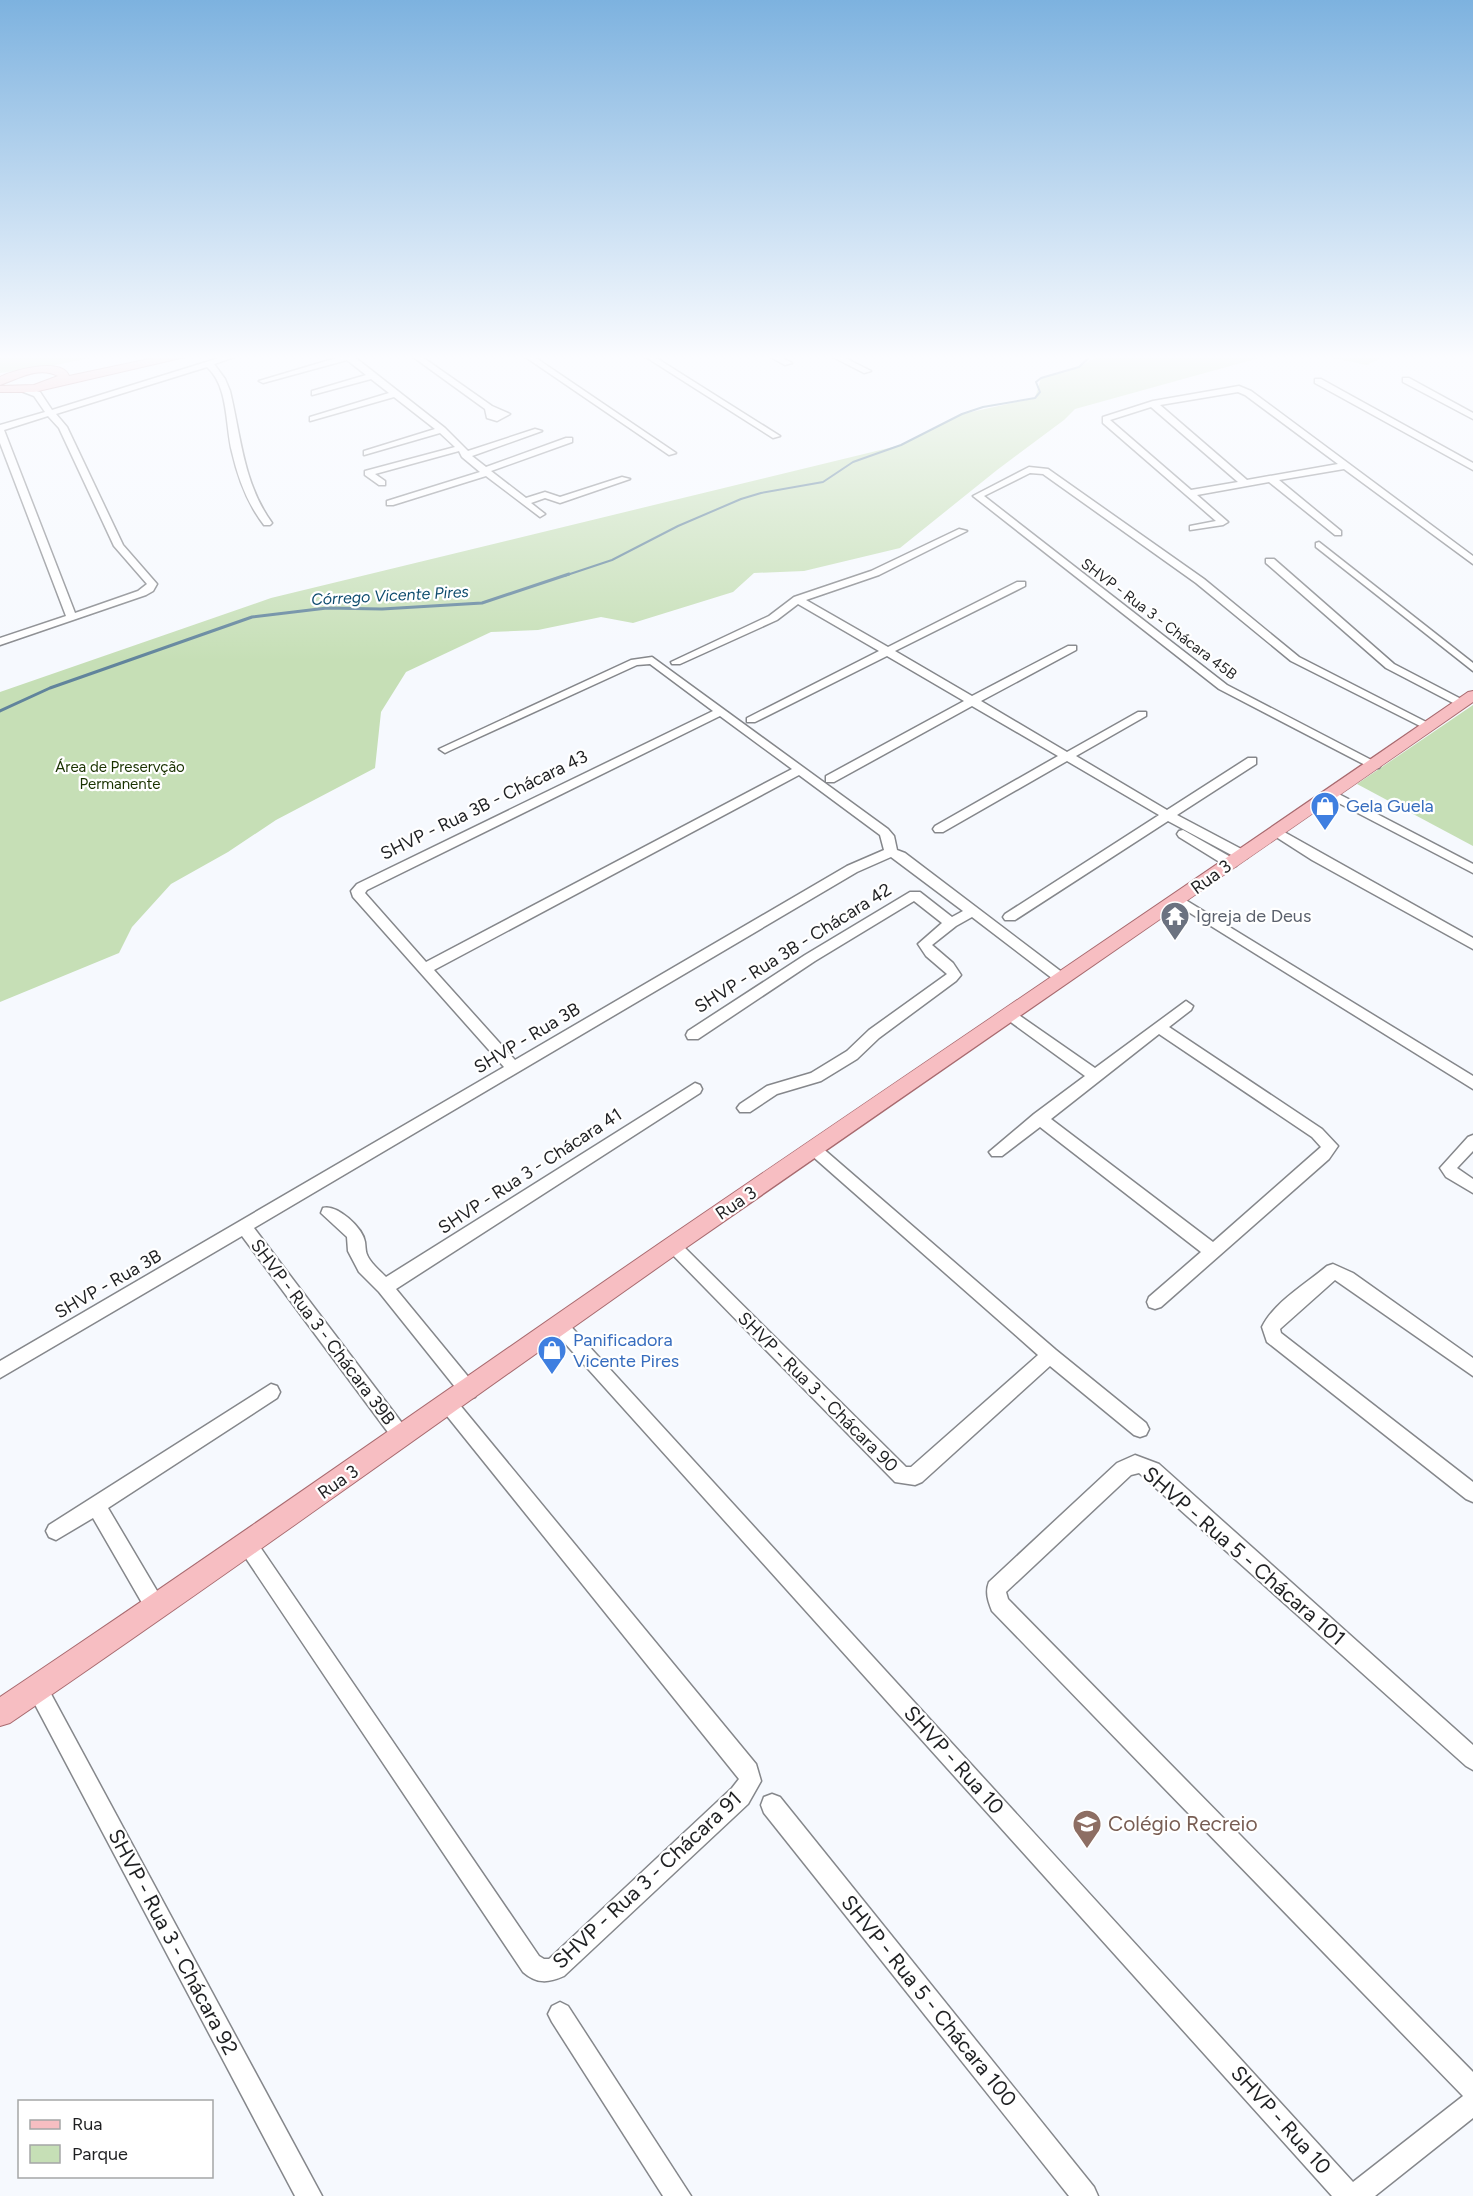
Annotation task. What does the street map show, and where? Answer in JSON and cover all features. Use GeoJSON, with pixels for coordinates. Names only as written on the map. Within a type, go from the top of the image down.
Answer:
{"type":"FeatureCollection","features":[{"type":"Feature","properties":{"kind":"main road","name":"Rua 3"},"geometry":{"type":"LineString","coordinates":[[0,1713],[156,1608],[449,1405],[672,1246],[1179,900],[1467,699]]}},
{"type":"Feature","properties":{"kind":"street"},"geometry":{"type":"LineString","coordinates":[[10,456],[72,618]]}},
{"type":"Feature","properties":{"kind":"street"},"geometry":{"type":"LineString","coordinates":[[0,642],[142,593],[152,584],[119,546],[77,456]]}},
{"type":"Feature","properties":{"kind":"street"},"geometry":{"type":"LineString","coordinates":[[238,456],[251,498],[267,523]]}},
{"type":"Feature","properties":{"kind":"street"},"geometry":{"type":"LineString","coordinates":[[382,483],[368,473],[439,456]]}},
{"type":"Feature","properties":{"kind":"street"},"geometry":{"type":"LineString","coordinates":[[468,456],[540,514]]}},
{"type":"Feature","properties":{"kind":"street"},"geometry":{"type":"LineString","coordinates":[[390,503],[526,456]]}},
{"type":"Feature","properties":{"kind":"street"},"geometry":{"type":"LineString","coordinates":[[1147,456],[1223,522],[1193,528]]}},
{"type":"Feature","properties":{"kind":"street"},"geometry":{"type":"LineString","coordinates":[[1214,456],[1244,482]]}},
{"type":"Feature","properties":{"kind":"street"},"geometry":{"type":"LineString","coordinates":[[1331,456],[1473,561]]}},
{"type":"Feature","properties":{"kind":"street"},"geometry":{"type":"LineString","coordinates":[[1454,456],[1473,467]]}},
{"type":"Feature","properties":{"kind":"street"},"geometry":{"type":"LineString","coordinates":[[1190,493],[1344,466]]}},
{"type":"Feature","properties":{"kind":"street","name":"SHVP - Rua 3 - Chácara 45B"},"geometry":{"type":"LineString","coordinates":[[1375,765],[1218,684],[978,499],[978,496],[1029,470],[1045,471],[1200,581],[1295,659],[1428,726]]}},
{"type":"Feature","properties":{"kind":"street"},"geometry":{"type":"LineString","coordinates":[[1270,478],[1338,533]]}},
{"type":"Feature","properties":{"kind":"street"},"geometry":{"type":"LineString","coordinates":[[524,502],[545,495],[560,500],[624,479]]}},
{"type":"Feature","properties":{"kind":"street"},"geometry":{"type":"LineString","coordinates":[[676,662],[773,618],[794,601],[874,573],[962,531]]}},
{"type":"Feature","properties":{"kind":"street"},"geometry":{"type":"LineString","coordinates":[[1319,545],[1473,668]]}},
{"type":"Feature","properties":{"kind":"street"},"geometry":{"type":"LineString","coordinates":[[1270,561],[1390,666],[1467,699]]}},
{"type":"Feature","properties":{"kind":"street"},"geometry":{"type":"LineString","coordinates":[[752,720],[1020,584]]}},
{"type":"Feature","properties":{"kind":"street"},"geometry":{"type":"LineString","coordinates":[[794,601],[1237,859]]}},
{"type":"Feature","properties":{"kind":"street"},"geometry":{"type":"LineString","coordinates":[[830,779],[1072,648]]}},
{"type":"Feature","properties":{"kind":"street"},"geometry":{"type":"LineString","coordinates":[[445,749],[646,659],[657,662],[884,832],[888,836],[891,852],[911,863],[971,912],[1062,979]]}},
{"type":"Feature","properties":{"kind":"street","name":"SHVP - Rua 3B - Chácara 43"},"geometry":{"type":"LineString","coordinates":[[514,1069],[358,894],[362,887],[722,711]]}},
{"type":"Feature","properties":{"kind":"street"},"geometry":{"type":"LineString","coordinates":[[939,829],[1142,714]]}},
{"type":"Feature","properties":{"kind":"street"},"geometry":{"type":"LineString","coordinates":[[1010,917],[1252,761]]}},
{"type":"Feature","properties":{"kind":"street"},"geometry":{"type":"LineString","coordinates":[[424,969],[800,770]]}},
{"type":"Feature","properties":{"kind":"street"},"geometry":{"type":"LineString","coordinates":[[1331,794],[1473,869]]}},
{"type":"Feature","properties":{"kind":"street"},"geometry":{"type":"LineString","coordinates":[[1277,832],[1317,857],[1473,944]]}},
{"type":"Feature","properties":{"kind":"street","name":"SHVP - Rua 3B"},"geometry":{"type":"LineString","coordinates":[[0,1370],[852,869],[891,852]]}},
{"type":"Feature","properties":{"kind":"street","name":"SHVP - Rua 3B - Chácara 42"},"geometry":{"type":"LineString","coordinates":[[693,1035],[810,958],[935,883]]}},
{"type":"Feature","properties":{"kind":"street","name":"SHVP - Rua 3B - Chácara 42"},"geometry":{"type":"LineString","coordinates":[[915,895],[951,923]]}},
{"type":"Feature","properties":{"kind":"street"},"geometry":{"type":"LineString","coordinates":[[1179,900],[1473,1083]]}},
{"type":"Feature","properties":{"kind":"street"},"geometry":{"type":"LineString","coordinates":[[745,1108],[772,1090],[816,1077],[852,1055],[874,1034],[951,978],[954,975],[952,969],[925,946],[926,941],[971,912]]}},
{"type":"Feature","properties":{"kind":"street"},"geometry":{"type":"LineString","coordinates":[[997,1152],[1186,1006]]}},
{"type":"Feature","properties":{"kind":"street"},"geometry":{"type":"LineString","coordinates":[[1008,1015],[1095,1076]]}},
{"type":"Feature","properties":{"kind":"street"},"geometry":{"type":"LineString","coordinates":[[1155,1302],[1324,1155],[1330,1146],[1317,1133],[1159,1027]]}},
{"type":"Feature","properties":{"kind":"street","name":"SHVP - Rua 3 - Chácara 41"},"geometry":{"type":"LineString","coordinates":[[385,1287],[695,1089]]}},
{"type":"Feature","properties":{"kind":"street"},"geometry":{"type":"LineString","coordinates":[[1039,1118],[1212,1251]]}},
{"type":"Feature","properties":{"kind":"street"},"geometry":{"type":"LineString","coordinates":[[1473,1141],[1448,1167],[1452,1173],[1473,1187]]}},
{"type":"Feature","properties":{"kind":"street"},"geometry":{"type":"LineString","coordinates":[[815,1150],[1050,1355],[1140,1429]]}},
{"type":"Feature","properties":{"kind":"street"},"geometry":{"type":"LineString","coordinates":[[329,1213],[353,1233],[357,1242],[358,1256],[469,1390]]}},
{"type":"Feature","properties":{"kind":"street","name":"SHVP - Rua 3 - Chácara 39B"},"geometry":{"type":"LineString","coordinates":[[244,1227],[402,1437]]}},
{"type":"Feature","properties":{"kind":"street","name":"SHVP - Rua 3 - Chácara 90"},"geometry":{"type":"LineString","coordinates":[[672,1246],[902,1476],[907,1478],[915,1476],[1050,1355]]}},
{"type":"Feature","properties":{"kind":"street"},"geometry":{"type":"LineString","coordinates":[[1473,1368],[1347,1278],[1333,1271],[1288,1309],[1271,1327],[1273,1336],[1283,1345],[1473,1493]]}},
{"type":"Feature","properties":{"kind":"street","name":"SHVP - Rua 10"},"geometry":{"type":"LineString","coordinates":[[559,1325],[1349,2196]]}},
{"type":"Feature","properties":{"kind":"street"},"geometry":{"type":"LineString","coordinates":[[56,1531],[271,1392]]}},
{"type":"Feature","properties":{"kind":"street","name":"SHVP - Rua 3 - Chácara 91"},"geometry":{"type":"LineString","coordinates":[[247,1545],[531,1964],[539,1971],[548,1972],[556,1968],[740,1797],[750,1781],[747,1772],[449,1405]]}},
{"type":"Feature","properties":{"kind":"street","name":"SHVP - Rua 5 - Chácara 101"},"geometry":{"type":"LineString","coordinates":[[1473,1759],[1161,1478],[1141,1464],[1135,1463],[1124,1468],[996,1589],[999,1604],[1473,2089]]}},
{"type":"Feature","properties":{"kind":"street"},"geometry":{"type":"LineString","coordinates":[[96,1505],[156,1608]]}},
{"type":"Feature","properties":{"kind":"street","name":"SHVP - Rua 3 - Chácara 92"},"geometry":{"type":"LineString","coordinates":[[37,1688],[309,2196]]}},
{"type":"Feature","properties":{"kind":"street","name":"SHVP - Rua 5 - Chácara 100"},"geometry":{"type":"LineString","coordinates":[[772,1805],[1085,2196]]}},
{"type":"Feature","properties":{"kind":"street"},"geometry":{"type":"LineString","coordinates":[[560,2014],[678,2196]]}},
{"type":"Feature","properties":{"kind":"street"},"geometry":{"type":"LineString","coordinates":[[1355,2196],[1473,2103]]}},
{"type":"Feature","properties":{"kind":"green space","name":"Área de Preservção Permanente"},"geometry":{"type":"Polygon","coordinates":[[[854,456],[1015,456],[900,548],[804,571],[754,573],[733,592],[633,623],[601,617],[538,630],[491,632],[406,672],[381,712],[375,768],[276,820],[228,852],[171,884],[132,927],[119,953],[0,1002],[0,692],[271,598],[854,456]]]}},
{"type":"Feature","properties":{"kind":"green space"},"geometry":{"type":"Polygon","coordinates":[[[1473,705],[1473,846],[1357,784],[1473,705]]]}},
{"type":"Feature","properties":{"kind":"waterway","name":"Córrego Vicente Pires"},"geometry":{"type":"LineString","coordinates":[[564,576],[612,560],[678,526],[741,499],[761,493],[823,482],[853,462],[869,456]]}},
{"type":"Feature","properties":{"kind":"waterway","name":"Córrego Vicente Pires"},"geometry":{"type":"LineString","coordinates":[[0,711],[50,688],[252,617],[327,608],[382,609],[482,603],[569,574]]}},
{"type":"Feature","properties":{"kind":"place","name":"Gela Guela"},"geometry":{"type":"Point","coordinates":[1325,832]}},
{"type":"Feature","properties":{"kind":"place","name":"Igreja de Deus"},"geometry":{"type":"Point","coordinates":[1175,942]}},
{"type":"Feature","properties":{"kind":"place","name":"Panificadora Vicente Pires"},"geometry":{"type":"Point","coordinates":[552,1376]}},
{"type":"Feature","properties":{"kind":"place","name":"Colégio Recreio"},"geometry":{"type":"Point","coordinates":[1087,1850]}}]}
